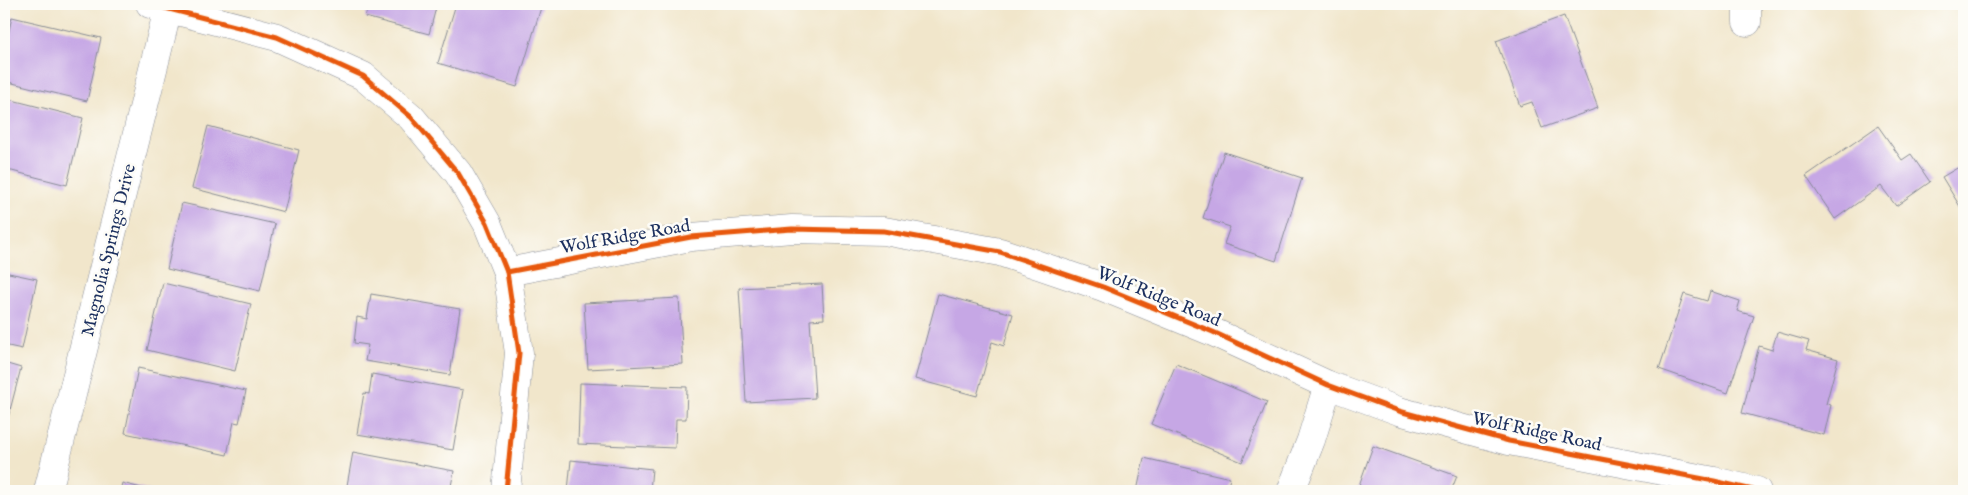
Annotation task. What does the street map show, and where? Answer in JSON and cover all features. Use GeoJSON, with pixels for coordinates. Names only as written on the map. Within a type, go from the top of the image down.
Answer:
{"type":"FeatureCollection","features":[{"type":"Feature","properties":{"kind":"street"},"geometry":{"type":"LineString","coordinates":[[159,6],[277,37],[363,76],[411,117],[458,172],[487,223],[507,272],[519,353],[506,491]]}},
{"type":"Feature","properties":{"kind":"street","name":"Magnolia Springs Drive"},"geometry":{"type":"LineString","coordinates":[[48,491],[159,6]]}},
{"type":"Feature","properties":{"kind":"street","name":"Wolf Ridge Road"},"geometry":{"type":"LineString","coordinates":[[507,272],[691,237],[792,229],[884,231],[1000,252],[1103,287],[1213,332],[1328,385],[1400,411],[1509,441],[1712,486],[1757,491]]}},
{"type":"Feature","properties":{"kind":"street"},"geometry":{"type":"LineString","coordinates":[[1291,491],[1311,440],[1328,385]]}},
{"type":"Feature","properties":{"kind":"building"},"geometry":{"type":"Polygon","coordinates":[[[369,4],[437,4],[429,34],[365,17],[369,4]]]}},
{"type":"Feature","properties":{"kind":"building"},"geometry":{"type":"Polygon","coordinates":[[[456,4],[542,4],[517,87],[438,63],[456,4]]]}},
{"type":"Feature","properties":{"kind":"building"},"geometry":{"type":"Polygon","coordinates":[[[1564,16],[1598,108],[1542,128],[1532,102],[1520,106],[1496,41],[1564,16]]]}},
{"type":"Feature","properties":{"kind":"building"},"geometry":{"type":"Polygon","coordinates":[[[12,17],[101,38],[87,101],[4,81],[4,53],[12,17]]]}},
{"type":"Feature","properties":{"kind":"building"},"geometry":{"type":"Polygon","coordinates":[[[4,98],[83,118],[67,185],[4,169],[4,98]]]}},
{"type":"Feature","properties":{"kind":"building"},"geometry":{"type":"Polygon","coordinates":[[[208,126],[299,150],[284,212],[192,188],[208,126]]]}},
{"type":"Feature","properties":{"kind":"building"},"geometry":{"type":"Polygon","coordinates":[[[1878,126],[1902,160],[1911,154],[1930,182],[1896,206],[1881,186],[1835,219],[1806,176],[1878,126]]]}},
{"type":"Feature","properties":{"kind":"building"},"geometry":{"type":"Polygon","coordinates":[[[1224,152],[1302,178],[1276,261],[1224,244],[1230,227],[1203,218],[1224,152]]]}},
{"type":"Feature","properties":{"kind":"building"},"geometry":{"type":"Polygon","coordinates":[[[1964,164],[1964,213],[1942,177],[1964,164]]]}},
{"type":"Feature","properties":{"kind":"building"},"geometry":{"type":"Polygon","coordinates":[[[182,203],[275,224],[260,291],[167,269],[182,203]]]}},
{"type":"Feature","properties":{"kind":"building"},"geometry":{"type":"Polygon","coordinates":[[[4,272],[37,279],[22,349],[4,345],[4,272]]]}},
{"type":"Feature","properties":{"kind":"building"},"geometry":{"type":"Polygon","coordinates":[[[163,283],[251,304],[235,371],[147,350],[163,283]]]}},
{"type":"Feature","properties":{"kind":"building"},"geometry":{"type":"Polygon","coordinates":[[[822,284],[824,319],[810,320],[815,398],[746,402],[739,288],[822,284]]]}},
{"type":"Feature","properties":{"kind":"building"},"geometry":{"type":"Polygon","coordinates":[[[1710,291],[1740,301],[1737,311],[1754,316],[1728,393],[1659,369],[1684,294],[1707,301],[1710,291]]]}},
{"type":"Feature","properties":{"kind":"building"},"geometry":{"type":"Polygon","coordinates":[[[371,294],[460,309],[450,375],[365,361],[368,345],[354,343],[357,317],[367,319],[371,294]]]}},
{"type":"Feature","properties":{"kind":"building"},"geometry":{"type":"Polygon","coordinates":[[[938,294],[1013,314],[1004,346],[992,342],[977,396],[915,379],[938,294]]]}},
{"type":"Feature","properties":{"kind":"building"},"geometry":{"type":"Polygon","coordinates":[[[679,298],[683,364],[588,369],[584,303],[679,298]]]}},
{"type":"Feature","properties":{"kind":"building"},"geometry":{"type":"Polygon","coordinates":[[[1777,332],[1809,341],[1806,350],[1838,359],[1826,404],[1831,405],[1824,435],[1742,413],[1759,346],[1772,350],[1777,332]]]}},
{"type":"Feature","properties":{"kind":"building"},"geometry":{"type":"Polygon","coordinates":[[[4,363],[21,368],[4,433],[4,363]]]}},
{"type":"Feature","properties":{"kind":"building"},"geometry":{"type":"Polygon","coordinates":[[[1176,364],[1267,402],[1242,462],[1151,424],[1176,364]]]}},
{"type":"Feature","properties":{"kind":"building"},"geometry":{"type":"Polygon","coordinates":[[[138,368],[246,391],[239,423],[234,422],[227,455],[125,433],[138,368]]]}},
{"type":"Feature","properties":{"kind":"building"},"geometry":{"type":"Polygon","coordinates":[[[372,374],[463,390],[453,450],[357,434],[364,393],[369,394],[372,374]]]}},
{"type":"Feature","properties":{"kind":"building"},"geometry":{"type":"Polygon","coordinates":[[[580,383],[687,387],[686,419],[676,419],[675,448],[578,444],[580,383]]]}},
{"type":"Feature","properties":{"kind":"building"},"geometry":{"type":"Polygon","coordinates":[[[1373,446],[1457,476],[1451,491],[1357,491],[1373,446]]]}},
{"type":"Feature","properties":{"kind":"building"},"geometry":{"type":"Polygon","coordinates":[[[353,452],[454,471],[450,491],[346,491],[353,452]]]}},
{"type":"Feature","properties":{"kind":"building"},"geometry":{"type":"Polygon","coordinates":[[[1144,458],[1230,478],[1227,491],[1137,491],[1144,458]]]}},
{"type":"Feature","properties":{"kind":"building"},"geometry":{"type":"Polygon","coordinates":[[[571,460],[652,469],[650,491],[568,491],[571,460]]]}},
{"type":"Feature","properties":{"kind":"building"},"geometry":{"type":"Polygon","coordinates":[[[122,483],[153,491],[120,491],[122,483]]]}},
{"type":"Feature","properties":{"kind":"cycle path"},"geometry":{"type":"LineString","coordinates":[[150,4],[277,37],[363,76],[411,117],[458,173],[487,223],[507,272],[519,353],[506,491]]}},
{"type":"Feature","properties":{"kind":"cycle path"},"geometry":{"type":"LineString","coordinates":[[507,272],[691,237],[792,229],[884,231],[1000,252],[1103,287],[1213,332],[1328,385],[1399,411],[1509,441],[1757,491]]}}]}
